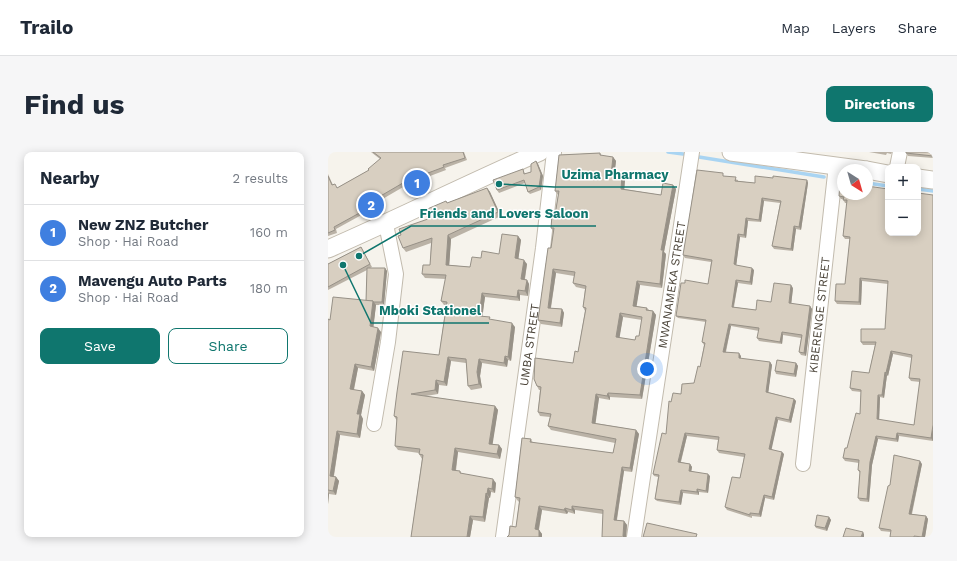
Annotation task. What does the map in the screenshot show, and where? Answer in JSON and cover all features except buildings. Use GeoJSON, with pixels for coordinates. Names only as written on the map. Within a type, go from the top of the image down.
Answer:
{"type":"FeatureCollection","features":[{"type":"Feature","properties":{"kind":"street"},"geometry":{"type":"LineString","coordinates":[[328,249],[386,224],[440,196],[540,152]]}},
{"type":"Feature","properties":{"kind":"street","name":"UMBA STREET"},"geometry":{"type":"LineString","coordinates":[[503,537],[543,248],[554,152]]}},
{"type":"Feature","properties":{"kind":"street","name":"MWANAMEKA STREET"},"geometry":{"type":"LineString","coordinates":[[634,537],[692,152]]}},
{"type":"Feature","properties":{"kind":"street"},"geometry":{"type":"LineString","coordinates":[[731,152],[836,165]]}},
{"type":"Feature","properties":{"kind":"street"},"geometry":{"type":"LineString","coordinates":[[898,164],[900,152]]}},
{"type":"Feature","properties":{"kind":"street","name":"KIBERENGE STREET"},"geometry":{"type":"LineString","coordinates":[[803,464],[836,165]]}},
{"type":"Feature","properties":{"kind":"street"},"geometry":{"type":"LineString","coordinates":[[873,171],[885,173]]}},
{"type":"Feature","properties":{"kind":"street"},"geometry":{"type":"LineString","coordinates":[[921,178],[933,180]]}},
{"type":"Feature","properties":{"kind":"street"},"geometry":{"type":"LineString","coordinates":[[374,424],[388,342],[396,274],[386,224]]}},
{"type":"Feature","properties":{"kind":"waterway"},"geometry":{"type":"LineString","coordinates":[[668,152],[683,154]]}},
{"type":"Feature","properties":{"kind":"waterway"},"geometry":{"type":"LineString","coordinates":[[699,157],[824,177]]}},
{"type":"Feature","properties":{"kind":"waterway"},"geometry":{"type":"LineString","coordinates":[[873,184],[885,186]]}},
{"type":"Feature","properties":{"kind":"waterway"},"geometry":{"type":"LineString","coordinates":[[921,189],[933,191]]}},
{"type":"Feature","properties":{"kind":"place","name":"New ZNZ Butcher"},"geometry":{"type":"Point","coordinates":[417,183]}},
{"type":"Feature","properties":{"kind":"place","name":"Uzima Pharmacy"},"geometry":{"type":"Point","coordinates":[499,184]}},
{"type":"Feature","properties":{"kind":"place","name":"Mavengu Auto Parts"},"geometry":{"type":"Point","coordinates":[371,205]}},
{"type":"Feature","properties":{"kind":"place","name":"Friends and Lovers Saloon"},"geometry":{"type":"Point","coordinates":[359,256]}},
{"type":"Feature","properties":{"kind":"place","name":"Mboki Stationel"},"geometry":{"type":"Point","coordinates":[343,265]}}]}
